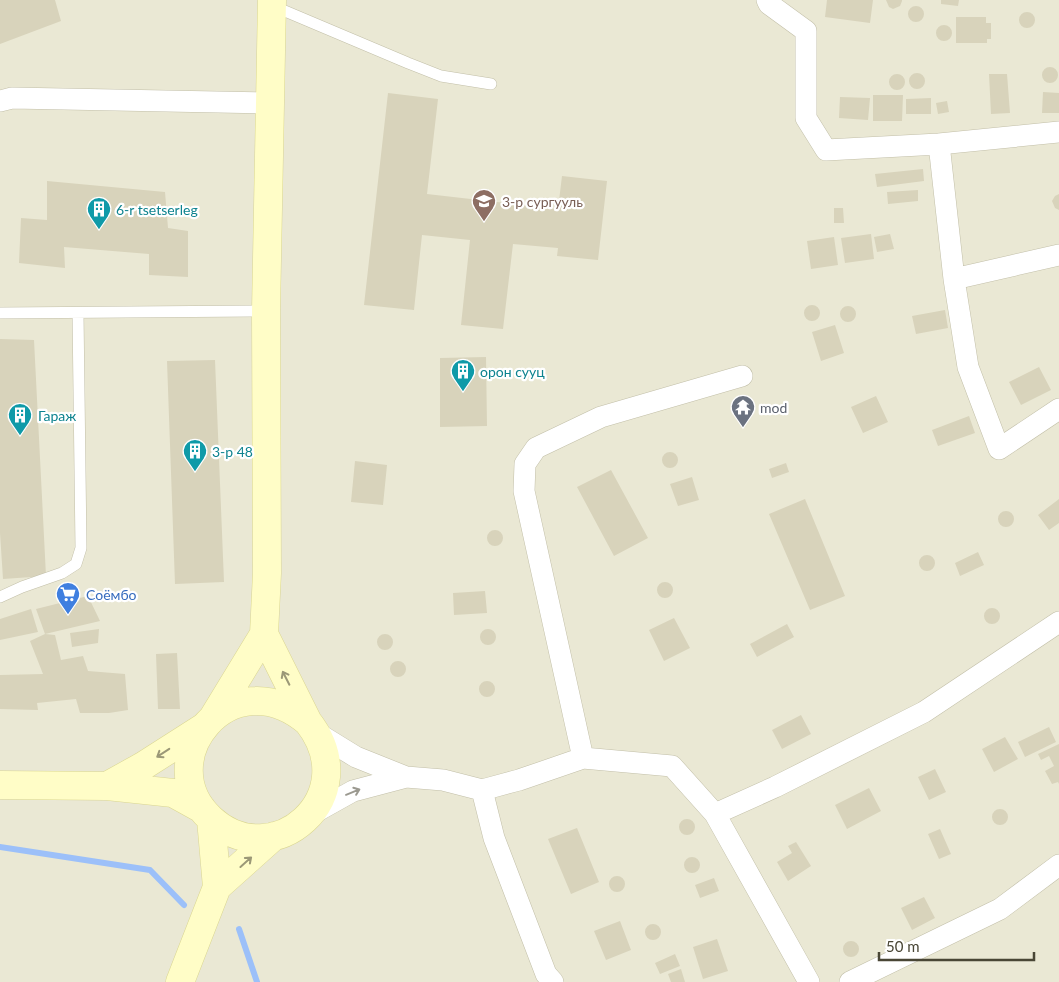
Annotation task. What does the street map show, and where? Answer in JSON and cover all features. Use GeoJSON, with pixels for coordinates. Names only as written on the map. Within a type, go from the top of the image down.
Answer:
{"type":"FeatureCollection","features":[{"type":"Feature","properties":{"kind":"street"},"geometry":{"type":"LineString","coordinates":[[767,0],[768,4],[806,32],[806,118],[826,150],[939,144],[1059,132]]}},
{"type":"Feature","properties":{"kind":"street"},"geometry":{"type":"LineString","coordinates":[[218,887],[207,814],[195,796],[190,782],[190,768],[191,753],[196,739],[264,634],[267,573],[266,311],[272,3]]}},
{"type":"Feature","properties":{"kind":"street"},"geometry":{"type":"LineString","coordinates":[[0,102],[12,98],[271,103]]}},
{"type":"Feature","properties":{"kind":"street"},"geometry":{"type":"LineString","coordinates":[[939,144],[954,279],[968,367],[999,449],[1059,409]]}},
{"type":"Feature","properties":{"kind":"street"},"geometry":{"type":"LineString","coordinates":[[954,279],[1059,255]]}},
{"type":"Feature","properties":{"kind":"street"},"geometry":{"type":"LineString","coordinates":[[583,758],[524,491],[525,464],[536,448],[601,417],[742,376]]}},
{"type":"Feature","properties":{"kind":"street"},"geometry":{"type":"LineString","coordinates":[[715,814],[775,788],[924,712],[1059,622]]}},
{"type":"Feature","properties":{"kind":"street"},"geometry":{"type":"LineString","coordinates":[[264,634],[323,746],[327,760],[324,790],[310,815]]}},
{"type":"Feature","properties":{"kind":"street"},"geometry":{"type":"LineString","coordinates":[[107,786],[143,766],[227,708],[255,700],[284,705],[297,712],[312,728],[356,756],[406,777],[443,780],[482,790],[519,780],[583,758],[672,766],[715,814],[809,982]]}},
{"type":"Feature","properties":{"kind":"street"},"geometry":{"type":"LineString","coordinates":[[0,785],[107,786],[173,793],[207,814],[234,834],[261,838],[288,831],[310,815],[353,791],[406,777]]}},
{"type":"Feature","properties":{"kind":"street"},"geometry":{"type":"LineString","coordinates":[[482,790],[494,838],[546,974],[553,982]]}},
{"type":"Feature","properties":{"kind":"street"},"geometry":{"type":"LineString","coordinates":[[180,982],[218,887],[274,836]]}},
{"type":"Feature","properties":{"kind":"street"},"geometry":{"type":"LineString","coordinates":[[850,982],[1000,909],[1059,865]]}},
{"type":"Feature","properties":{"kind":"lane"},"geometry":{"type":"LineString","coordinates":[[272,3],[442,76],[491,84]]}},
{"type":"Feature","properties":{"kind":"lane"},"geometry":{"type":"LineString","coordinates":[[0,312],[266,311]]}},
{"type":"Feature","properties":{"kind":"lane"},"geometry":{"type":"LineString","coordinates":[[0,597],[62,573],[76,564],[81,548],[78,313]]}},
{"type":"Feature","properties":{"kind":"shaded area"},"geometry":{"type":"Polygon","coordinates":[[[0,0],[1059,0],[1059,982],[0,982],[0,0]]]}},
{"type":"Feature","properties":{"kind":"building"},"geometry":{"type":"Polygon","coordinates":[[[0,0],[55,0],[61,21],[0,44],[0,0]]]}},
{"type":"Feature","properties":{"kind":"building"},"geometry":{"type":"Polygon","coordinates":[[[827,0],[873,0],[870,23],[825,17],[827,0]]]}},
{"type":"Feature","properties":{"kind":"building"},"geometry":{"type":"Polygon","coordinates":[[[886,0],[902,1],[900,6],[893,9],[889,7],[886,0]]]}},
{"type":"Feature","properties":{"kind":"building"},"geometry":{"type":"Polygon","coordinates":[[[941,0],[959,0],[958,6],[941,4],[941,0]]]}},
{"type":"Feature","properties":{"kind":"building"},"geometry":{"type":"Polygon","coordinates":[[[916,6],[922,8],[924,14],[922,20],[916,22],[910,20],[908,14],[910,8],[916,6]]]}},
{"type":"Feature","properties":{"kind":"building"},"geometry":{"type":"Polygon","coordinates":[[[1027,12],[1033,14],[1035,20],[1033,26],[1027,28],[1021,26],[1019,20],[1021,14],[1027,12]]]}},
{"type":"Feature","properties":{"kind":"building"},"geometry":{"type":"Polygon","coordinates":[[[956,17],[986,17],[986,23],[991,23],[991,39],[987,39],[987,43],[956,43],[956,17]]]}},
{"type":"Feature","properties":{"kind":"building"},"geometry":{"type":"Polygon","coordinates":[[[944,25],[950,27],[952,33],[950,39],[944,41],[938,39],[936,33],[938,27],[944,25]]]}},
{"type":"Feature","properties":{"kind":"building"},"geometry":{"type":"Polygon","coordinates":[[[1050,67],[1056,69],[1058,75],[1056,81],[1050,83],[1044,81],[1042,75],[1044,69],[1050,67]]]}},
{"type":"Feature","properties":{"kind":"building"},"geometry":{"type":"Polygon","coordinates":[[[917,73],[923,75],[925,81],[923,87],[917,89],[911,87],[909,81],[911,75],[917,73]]]}},
{"type":"Feature","properties":{"kind":"building"},"geometry":{"type":"Polygon","coordinates":[[[897,74],[903,76],[905,82],[903,88],[897,90],[891,88],[889,82],[891,76],[897,74]]]}},
{"type":"Feature","properties":{"kind":"building"},"geometry":{"type":"Polygon","coordinates":[[[989,74],[1007,74],[1010,113],[991,114],[989,74]]]}},
{"type":"Feature","properties":{"kind":"building"},"geometry":{"type":"Polygon","coordinates":[[[1043,92],[1059,93],[1059,113],[1042,113],[1043,92]]]}},
{"type":"Feature","properties":{"kind":"building"},"geometry":{"type":"Polygon","coordinates":[[[388,93],[438,99],[427,194],[558,209],[562,176],[607,181],[598,260],[557,256],[558,248],[513,244],[503,329],[461,325],[470,240],[422,235],[414,310],[364,305],[388,93]]]}},
{"type":"Feature","properties":{"kind":"building"},"geometry":{"type":"Polygon","coordinates":[[[873,95],[903,95],[902,121],[873,121],[873,95]]]}},
{"type":"Feature","properties":{"kind":"building"},"geometry":{"type":"Polygon","coordinates":[[[840,97],[870,98],[868,120],[839,118],[840,97]]]}},
{"type":"Feature","properties":{"kind":"building"},"geometry":{"type":"Polygon","coordinates":[[[931,98],[931,114],[906,114],[906,99],[931,98]]]}},
{"type":"Feature","properties":{"kind":"building"},"geometry":{"type":"Polygon","coordinates":[[[947,101],[949,112],[938,114],[936,103],[947,101]]]}},
{"type":"Feature","properties":{"kind":"building"},"geometry":{"type":"Polygon","coordinates":[[[923,169],[924,181],[877,187],[875,174],[923,169]]]}},
{"type":"Feature","properties":{"kind":"building","name":"6-r tsetserleg"},"geometry":{"type":"Polygon","coordinates":[[[47,181],[165,192],[168,228],[188,231],[188,277],[149,275],[149,254],[64,247],[65,268],[19,263],[21,218],[47,220],[47,181]]]}},
{"type":"Feature","properties":{"kind":"building"},"geometry":{"type":"Polygon","coordinates":[[[918,190],[918,201],[888,204],[887,192],[918,190]]]}},
{"type":"Feature","properties":{"kind":"building"},"geometry":{"type":"Polygon","coordinates":[[[1059,194],[1059,210],[1055,208],[1052,201],[1059,194]]]}},
{"type":"Feature","properties":{"kind":"building"},"geometry":{"type":"Polygon","coordinates":[[[834,208],[843,208],[844,223],[834,223],[834,208]]]}},
{"type":"Feature","properties":{"kind":"building"},"geometry":{"type":"Polygon","coordinates":[[[871,234],[874,259],[845,263],[841,238],[871,234]]]}},
{"type":"Feature","properties":{"kind":"building"},"geometry":{"type":"Polygon","coordinates":[[[890,234],[894,249],[877,252],[874,237],[890,234]]]}},
{"type":"Feature","properties":{"kind":"building"},"geometry":{"type":"Polygon","coordinates":[[[834,237],[838,265],[811,269],[807,241],[834,237]]]}},
{"type":"Feature","properties":{"kind":"building"},"geometry":{"type":"Polygon","coordinates":[[[812,305],[818,307],[820,313],[818,319],[812,321],[806,319],[804,313],[806,307],[812,305]]]}},
{"type":"Feature","properties":{"kind":"building"},"geometry":{"type":"Polygon","coordinates":[[[848,306],[854,308],[856,314],[854,320],[848,322],[842,320],[840,314],[842,308],[848,306]]]}},
{"type":"Feature","properties":{"kind":"building"},"geometry":{"type":"Polygon","coordinates":[[[945,310],[948,328],[916,334],[912,316],[945,310]]]}},
{"type":"Feature","properties":{"kind":"building"},"geometry":{"type":"Polygon","coordinates":[[[835,325],[844,353],[821,361],[812,332],[835,325]]]}},
{"type":"Feature","properties":{"kind":"building","name":"Гараж"},"geometry":{"type":"Polygon","coordinates":[[[0,339],[34,340],[46,576],[3,579],[0,533],[0,339]]]}},
{"type":"Feature","properties":{"kind":"building","name":"орон сууц"},"geometry":{"type":"Polygon","coordinates":[[[486,357],[487,426],[440,427],[440,358],[486,357]]]}},
{"type":"Feature","properties":{"kind":"building","name":"3-р 48"},"geometry":{"type":"Polygon","coordinates":[[[215,360],[224,582],[175,584],[167,361],[215,360]]]}},
{"type":"Feature","properties":{"kind":"building"},"geometry":{"type":"Polygon","coordinates":[[[1039,367],[1051,390],[1021,405],[1009,382],[1039,367]]]}},
{"type":"Feature","properties":{"kind":"building"},"geometry":{"type":"Polygon","coordinates":[[[876,396],[888,422],[863,433],[851,407],[876,396]]]}},
{"type":"Feature","properties":{"kind":"building"},"geometry":{"type":"Polygon","coordinates":[[[969,416],[975,433],[938,446],[932,430],[969,416]]]}},
{"type":"Feature","properties":{"kind":"building"},"geometry":{"type":"Polygon","coordinates":[[[670,452],[676,454],[678,460],[676,466],[670,468],[664,466],[662,460],[664,454],[670,452]]]}},
{"type":"Feature","properties":{"kind":"building"},"geometry":{"type":"Polygon","coordinates":[[[355,461],[387,465],[383,505],[351,502],[355,461]]]}},
{"type":"Feature","properties":{"kind":"building"},"geometry":{"type":"Polygon","coordinates":[[[786,463],[789,472],[772,478],[769,469],[786,463]]]}},
{"type":"Feature","properties":{"kind":"building"},"geometry":{"type":"Polygon","coordinates":[[[611,470],[648,538],[614,556],[577,487],[611,470]]]}},
{"type":"Feature","properties":{"kind":"building"},"geometry":{"type":"Polygon","coordinates":[[[692,477],[699,500],[678,506],[670,484],[692,477]]]}},
{"type":"Feature","properties":{"kind":"building"},"geometry":{"type":"Polygon","coordinates":[[[805,499],[845,596],[810,610],[769,514],[805,499]]]}},
{"type":"Feature","properties":{"kind":"building"},"geometry":{"type":"Polygon","coordinates":[[[1059,499],[1059,523],[1049,530],[1038,515],[1059,499]]]}},
{"type":"Feature","properties":{"kind":"building"},"geometry":{"type":"Polygon","coordinates":[[[1006,511],[1012,513],[1014,519],[1012,525],[1006,527],[1000,525],[998,519],[1000,513],[1006,511]]]}},
{"type":"Feature","properties":{"kind":"building"},"geometry":{"type":"Polygon","coordinates":[[[495,530],[501,532],[503,538],[501,544],[495,546],[489,544],[487,538],[489,532],[495,530]]]}},
{"type":"Feature","properties":{"kind":"building"},"geometry":{"type":"Polygon","coordinates":[[[978,552],[984,565],[960,576],[955,563],[978,552]]]}},
{"type":"Feature","properties":{"kind":"building"},"geometry":{"type":"Polygon","coordinates":[[[927,555],[933,557],[935,563],[933,569],[927,571],[921,569],[919,563],[921,557],[927,555]]]}},
{"type":"Feature","properties":{"kind":"building"},"geometry":{"type":"Polygon","coordinates":[[[665,582],[671,584],[673,590],[671,596],[665,598],[659,596],[657,590],[659,584],[665,582]]]}},
{"type":"Feature","properties":{"kind":"building"},"geometry":{"type":"Polygon","coordinates":[[[485,591],[487,613],[454,615],[453,593],[485,591]]]}},
{"type":"Feature","properties":{"kind":"building","name":"Соёмбо"},"geometry":{"type":"Polygon","coordinates":[[[88,596],[100,621],[45,634],[36,609],[88,596]]]}},
{"type":"Feature","properties":{"kind":"building"},"geometry":{"type":"Polygon","coordinates":[[[992,608],[998,610],[1000,616],[998,622],[992,624],[986,622],[984,616],[986,610],[992,608]]]}},
{"type":"Feature","properties":{"kind":"building"},"geometry":{"type":"Polygon","coordinates":[[[31,609],[38,632],[0,640],[0,619],[31,609]]]}},
{"type":"Feature","properties":{"kind":"building"},"geometry":{"type":"Polygon","coordinates":[[[674,618],[690,648],[664,661],[649,630],[674,618]]]}},
{"type":"Feature","properties":{"kind":"building"},"geometry":{"type":"Polygon","coordinates":[[[787,624],[794,637],[757,657],[750,644],[787,624]]]}},
{"type":"Feature","properties":{"kind":"building"},"geometry":{"type":"Polygon","coordinates":[[[99,629],[98,643],[72,647],[70,633],[99,629]]]}},
{"type":"Feature","properties":{"kind":"building"},"geometry":{"type":"Polygon","coordinates":[[[488,629],[494,631],[496,637],[494,643],[488,645],[482,643],[480,637],[482,631],[488,629]]]}},
{"type":"Feature","properties":{"kind":"building"},"geometry":{"type":"Polygon","coordinates":[[[45,634],[55,635],[61,660],[83,656],[88,671],[125,674],[128,710],[109,713],[80,713],[76,699],[37,703],[38,710],[0,709],[0,675],[43,674],[30,641],[45,634]]]}},
{"type":"Feature","properties":{"kind":"building"},"geometry":{"type":"Polygon","coordinates":[[[385,634],[391,636],[393,642],[391,648],[385,650],[379,648],[377,642],[379,636],[385,634]]]}},
{"type":"Feature","properties":{"kind":"building"},"geometry":{"type":"Polygon","coordinates":[[[177,653],[180,709],[158,709],[156,654],[177,653]]]}},
{"type":"Feature","properties":{"kind":"building"},"geometry":{"type":"Polygon","coordinates":[[[398,661],[404,663],[406,669],[404,675],[398,677],[392,675],[390,669],[392,663],[398,661]]]}},
{"type":"Feature","properties":{"kind":"building"},"geometry":{"type":"Polygon","coordinates":[[[487,681],[493,683],[495,689],[493,695],[487,697],[481,695],[479,689],[481,683],[487,681]]]}},
{"type":"Feature","properties":{"kind":"building"},"geometry":{"type":"Polygon","coordinates":[[[801,715],[811,734],[782,749],[772,730],[801,715]]]}},
{"type":"Feature","properties":{"kind":"building"},"geometry":{"type":"Polygon","coordinates":[[[1049,727],[1056,742],[1025,757],[1018,742],[1049,727]]]}},
{"type":"Feature","properties":{"kind":"building"},"geometry":{"type":"Polygon","coordinates":[[[1005,737],[1018,759],[994,772],[982,749],[1005,737]]]}},
{"type":"Feature","properties":{"kind":"building"},"geometry":{"type":"Polygon","coordinates":[[[1059,744],[1059,784],[1058,782],[1052,784],[1045,771],[1054,766],[1049,756],[1041,760],[1038,754],[1059,744]]]}},
{"type":"Feature","properties":{"kind":"building"},"geometry":{"type":"Polygon","coordinates":[[[935,769],[946,792],[929,800],[918,777],[935,769]]]}},
{"type":"Feature","properties":{"kind":"building"},"geometry":{"type":"Polygon","coordinates":[[[869,788],[881,811],[847,829],[835,805],[869,788]]]}},
{"type":"Feature","properties":{"kind":"building"},"geometry":{"type":"Polygon","coordinates":[[[1000,809],[1006,811],[1008,817],[1006,823],[1000,825],[994,823],[992,817],[994,811],[1000,809]]]}},
{"type":"Feature","properties":{"kind":"building"},"geometry":{"type":"Polygon","coordinates":[[[687,819],[693,821],[695,827],[693,833],[687,835],[681,833],[679,827],[681,821],[687,819]]]}},
{"type":"Feature","properties":{"kind":"building"},"geometry":{"type":"Polygon","coordinates":[[[577,828],[599,882],[571,894],[548,839],[577,828]]]}},
{"type":"Feature","properties":{"kind":"building"},"geometry":{"type":"Polygon","coordinates":[[[940,829],[951,854],[939,859],[928,834],[940,829]]]}},
{"type":"Feature","properties":{"kind":"building"},"geometry":{"type":"Polygon","coordinates":[[[796,842],[811,866],[788,881],[777,862],[792,853],[788,846],[796,842]]]}},
{"type":"Feature","properties":{"kind":"building"},"geometry":{"type":"Polygon","coordinates":[[[692,857],[698,859],[700,865],[698,871],[692,873],[686,871],[684,865],[686,859],[692,857]]]}},
{"type":"Feature","properties":{"kind":"building"},"geometry":{"type":"Polygon","coordinates":[[[617,876],[623,878],[625,884],[623,890],[617,892],[611,890],[609,884],[611,878],[617,876]]]}},
{"type":"Feature","properties":{"kind":"building"},"geometry":{"type":"Polygon","coordinates":[[[714,878],[719,891],[700,898],[695,885],[714,878]]]}},
{"type":"Feature","properties":{"kind":"building"},"geometry":{"type":"Polygon","coordinates":[[[924,897],[935,918],[912,930],[901,908],[924,897]]]}},
{"type":"Feature","properties":{"kind":"building"},"geometry":{"type":"Polygon","coordinates":[[[620,921],[631,950],[606,960],[594,931],[620,921]]]}},
{"type":"Feature","properties":{"kind":"building"},"geometry":{"type":"Polygon","coordinates":[[[653,924],[659,926],[661,932],[659,938],[653,940],[647,938],[645,932],[647,926],[653,924]]]}},
{"type":"Feature","properties":{"kind":"building"},"geometry":{"type":"Polygon","coordinates":[[[717,939],[728,971],[703,979],[693,947],[717,939]]]}},
{"type":"Feature","properties":{"kind":"building"},"geometry":{"type":"Polygon","coordinates":[[[851,941],[857,943],[859,949],[857,955],[851,957],[845,955],[843,949],[845,943],[851,941]]]}},
{"type":"Feature","properties":{"kind":"building"},"geometry":{"type":"Polygon","coordinates":[[[675,954],[680,966],[660,974],[655,963],[675,954]]]}},
{"type":"Feature","properties":{"kind":"building"},"geometry":{"type":"Polygon","coordinates":[[[681,969],[685,982],[671,982],[668,974],[681,969]]]}},
{"type":"Feature","properties":{"kind":"waterway"},"geometry":{"type":"LineString","coordinates":[[0,847],[150,870],[184,905]]}},
{"type":"Feature","properties":{"kind":"waterway"},"geometry":{"type":"LineString","coordinates":[[239,929],[257,982]]}},
{"type":"Feature","properties":{"kind":"place","name":"3-р сургууль"},"geometry":{"type":"Point","coordinates":[484,222]}},
{"type":"Feature","properties":{"kind":"place","name":"6-r tsetserleg"},"geometry":{"type":"Point","coordinates":[99,230]}},
{"type":"Feature","properties":{"kind":"place","name":"орон сууц"},"geometry":{"type":"Point","coordinates":[463,392]}},
{"type":"Feature","properties":{"kind":"place","name":"mod"},"geometry":{"type":"Point","coordinates":[743,428]}},
{"type":"Feature","properties":{"kind":"place","name":"Гараж"},"geometry":{"type":"Point","coordinates":[20,436]}},
{"type":"Feature","properties":{"kind":"place","name":"3-р 48"},"geometry":{"type":"Point","coordinates":[195,472]}},
{"type":"Feature","properties":{"kind":"place","name":"Соёмбо"},"geometry":{"type":"Point","coordinates":[68,615]}}]}
